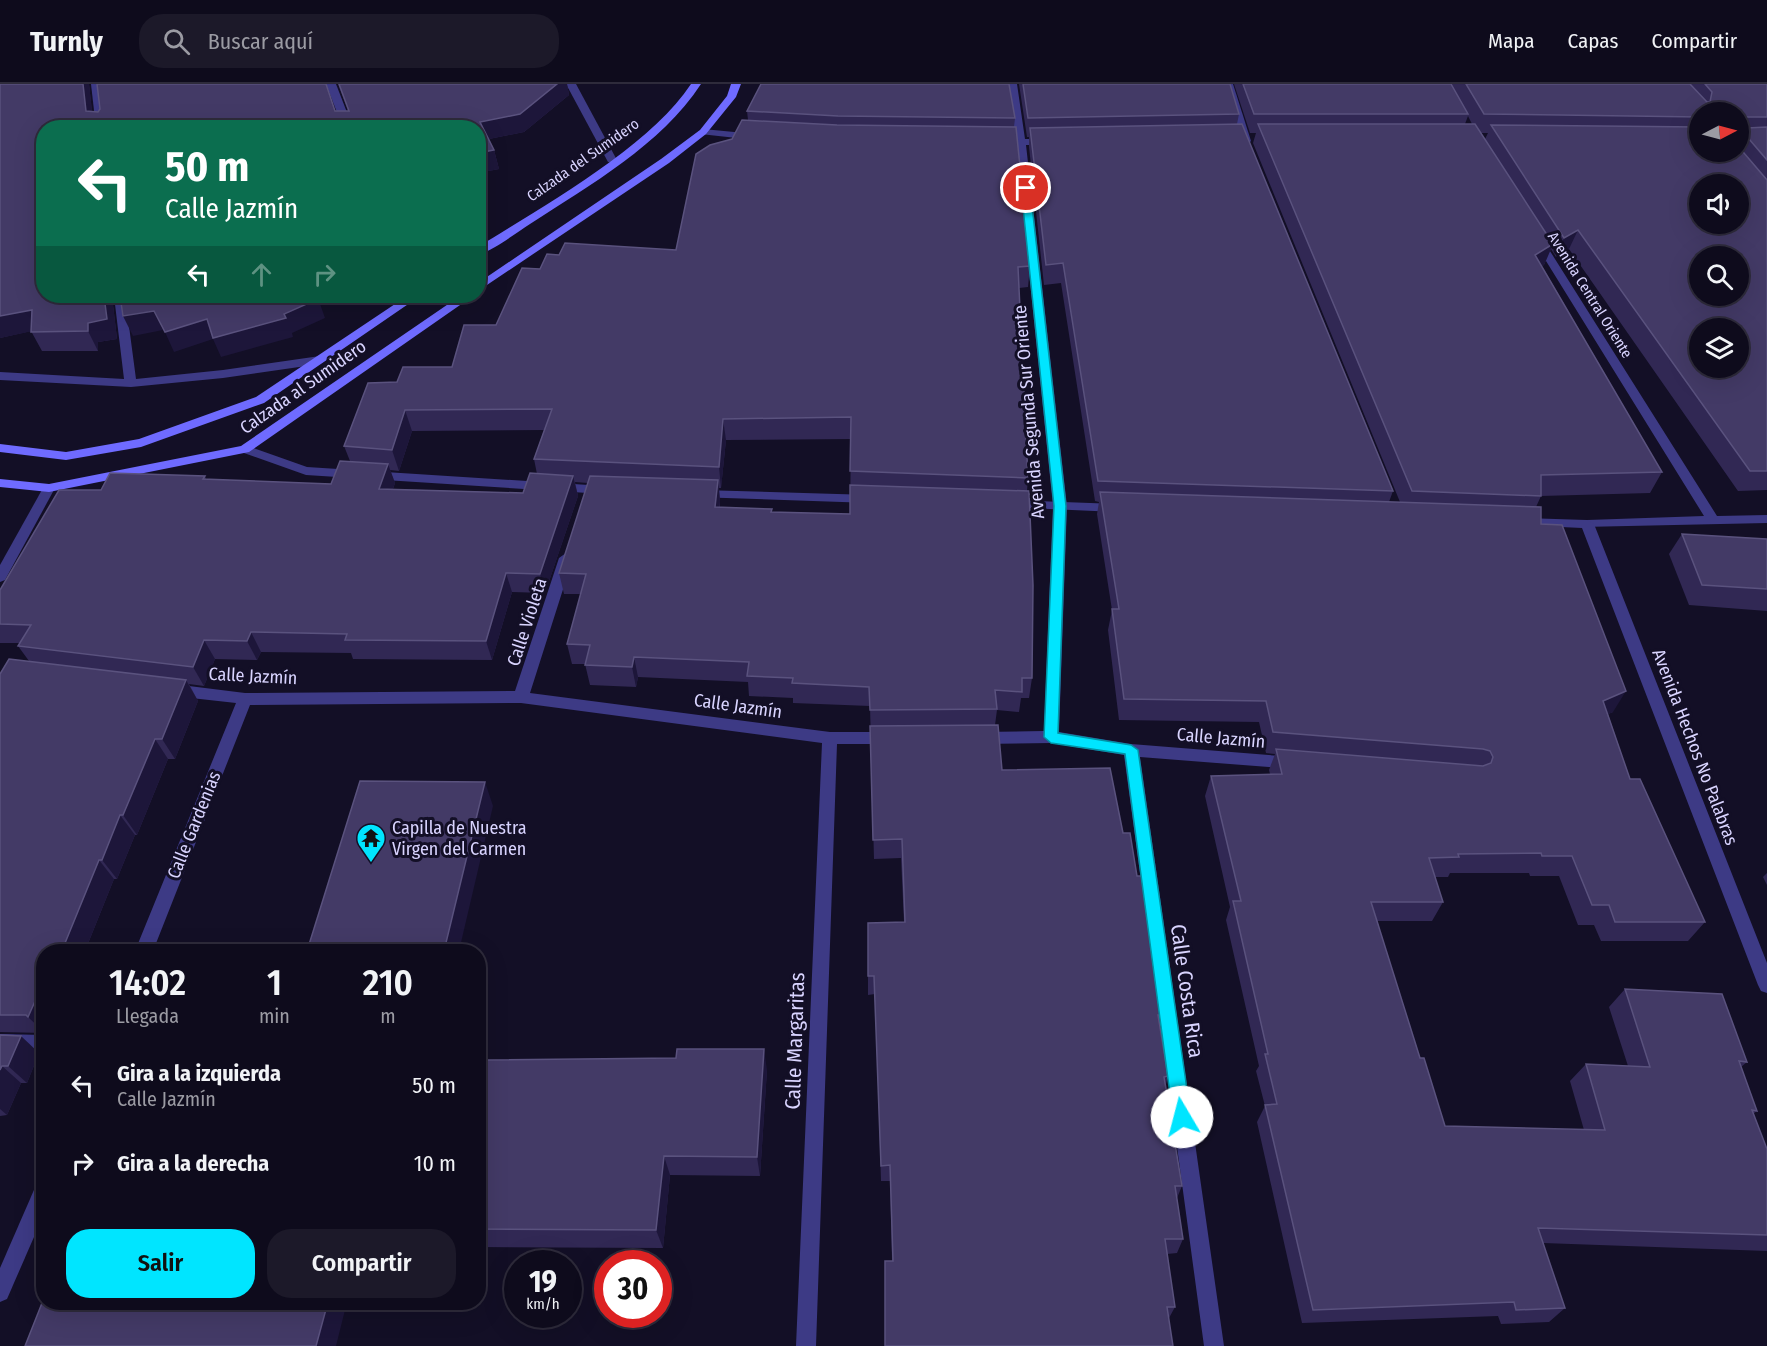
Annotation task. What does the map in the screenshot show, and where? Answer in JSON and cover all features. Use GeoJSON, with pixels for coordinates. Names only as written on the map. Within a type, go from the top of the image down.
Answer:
{"type":"FeatureCollection","features":[{"type":"Feature","properties":{"kind":"main road","name":"Calzada del Sumidero"},"geometry":{"type":"LineString","coordinates":[[486,247],[613,162],[664,123],[696,84]]}},
{"type":"Feature","properties":{"kind":"main road"},"geometry":{"type":"LineString","coordinates":[[486,283],[704,132],[731,97],[736,84]]}},
{"type":"Feature","properties":{"kind":"main road"},"geometry":{"type":"LineString","coordinates":[[0,448],[66,456],[141,443],[260,400],[404,303]]}},
{"type":"Feature","properties":{"kind":"main road","name":"Calzada al Sumidero"},"geometry":{"type":"LineString","coordinates":[[0,483],[49,488],[245,449],[458,303]]}},
{"type":"Feature","properties":{"kind":"street"},"geometry":{"type":"LineString","coordinates":[[96,84],[100,120]]}},
{"type":"Feature","properties":{"kind":"street"},"geometry":{"type":"LineString","coordinates":[[331,84],[345,120]]}},
{"type":"Feature","properties":{"kind":"street"},"geometry":{"type":"LineString","coordinates":[[571,84],[613,162]]}},
{"type":"Feature","properties":{"kind":"street","name":"Avenida Segunda Sur Oriente"},"geometry":{"type":"LineString","coordinates":[[1012,84],[1021,143],[1060,506],[1051,737]]}},
{"type":"Feature","properties":{"kind":"street"},"geometry":{"type":"LineString","coordinates":[[1228,84],[1245,141]]}},
{"type":"Feature","properties":{"kind":"street"},"geometry":{"type":"LineString","coordinates":[[704,132],[761,138]]}},
{"type":"Feature","properties":{"kind":"street"},"geometry":{"type":"LineString","coordinates":[[985,142],[1056,142]]}},
{"type":"Feature","properties":{"kind":"street","name":"Avenida Central Oriente"},"geometry":{"type":"LineString","coordinates":[[1530,228],[1713,520]]}},
{"type":"Feature","properties":{"kind":"street"},"geometry":{"type":"LineString","coordinates":[[120,303],[131,383]]}},
{"type":"Feature","properties":{"kind":"street"},"geometry":{"type":"LineString","coordinates":[[0,376],[131,383],[223,374],[320,360]]}},
{"type":"Feature","properties":{"kind":"street"},"geometry":{"type":"LineString","coordinates":[[245,449],[306,471],[586,495],[612,491]]}},
{"type":"Feature","properties":{"kind":"street"},"geometry":{"type":"LineString","coordinates":[[0,577],[49,488]]}},
{"type":"Feature","properties":{"kind":"street"},"geometry":{"type":"LineString","coordinates":[[682,493],[883,500]]}},
{"type":"Feature","properties":{"kind":"street"},"geometry":{"type":"LineString","coordinates":[[1001,504],[1130,508]]}},
{"type":"Feature","properties":{"kind":"street"},"geometry":{"type":"LineString","coordinates":[[1504,521],[1587,524],[1767,519]]}},
{"type":"Feature","properties":{"kind":"street","name":"Avenida Hechos No Palabras"},"geometry":{"type":"LineString","coordinates":[[1587,524],[1767,985]]}},
{"type":"Feature","properties":{"kind":"street","name":"Calle Violeta"},"geometry":{"type":"LineString","coordinates":[[521,697],[571,544]]}},
{"type":"Feature","properties":{"kind":"street","name":"Calle Jazmín"},"geometry":{"type":"LineString","coordinates":[[163,689],[245,699],[521,697],[830,738],[900,738]]}},
{"type":"Feature","properties":{"kind":"street","name":"Calle Gardenias"},"geometry":{"type":"LineString","coordinates":[[147,944],[245,699]]}},
{"type":"Feature","properties":{"kind":"street","name":"Calle Jazmín"},"geometry":{"type":"LineString","coordinates":[[958,738],[1051,737],[1131,750],[1308,764]]}},
{"type":"Feature","properties":{"kind":"street","name":"Calle Margaritas"},"geometry":{"type":"LineString","coordinates":[[806,1346],[830,738]]}},
{"type":"Feature","properties":{"kind":"street","name":"Calle Costa Rica"},"geometry":{"type":"LineString","coordinates":[[1131,750],[1214,1346]]}},
{"type":"Feature","properties":{"kind":"street"},"geometry":{"type":"LineString","coordinates":[[0,1042],[36,1043]]}},
{"type":"Feature","properties":{"kind":"street"},"geometry":{"type":"LineString","coordinates":[[0,1292],[36,1209]]}},
{"type":"Feature","properties":{"kind":"building"},"geometry":{"type":"Polygon","coordinates":[[[0,84],[83,84],[86,111],[98,112],[100,109],[97,84],[326,84],[335,111],[349,111],[339,84],[557,84],[520,114],[486,121],[36,120],[36,303],[105,303],[107,319],[88,323],[88,331],[31,332],[32,310],[0,316],[0,84]]]}},
{"type":"Feature","properties":{"kind":"building"},"geometry":{"type":"Polygon","coordinates":[[[761,84],[1009,84],[1015,118],[838,116],[747,111],[761,84]]]}},
{"type":"Feature","properties":{"kind":"building"},"geometry":{"type":"Polygon","coordinates":[[[1023,84],[1230,84],[1239,114],[1028,118],[1023,84]]]}},
{"type":"Feature","properties":{"kind":"building"},"geometry":{"type":"Polygon","coordinates":[[[1243,84],[1451,84],[1468,114],[1254,114],[1243,84]]]}},
{"type":"Feature","properties":{"kind":"building"},"geometry":{"type":"Polygon","coordinates":[[[1466,84],[1690,84],[1707,102],[1689,102],[1689,117],[1484,114],[1466,84]]]}},
{"type":"Feature","properties":{"kind":"building"},"geometry":{"type":"Polygon","coordinates":[[[1705,84],[1767,84],[1767,117],[1749,117],[1749,102],[1710,102],[1712,92],[1705,84]]]}},
{"type":"Feature","properties":{"kind":"building"},"geometry":{"type":"Polygon","coordinates":[[[742,120],[837,125],[1016,127],[1030,266],[1018,267],[1028,478],[850,471],[851,417],[723,419],[719,467],[534,459],[552,409],[405,410],[392,450],[344,446],[368,383],[397,382],[403,367],[452,367],[464,325],[496,325],[522,268],[540,269],[547,254],[559,255],[565,243],[676,250],[696,154],[710,145],[732,139],[742,120]]]}},
{"type":"Feature","properties":{"kind":"building"},"geometry":{"type":"Polygon","coordinates":[[[1242,124],[1393,491],[1098,481],[1063,263],[1046,265],[1030,128],[1242,124]]]}},
{"type":"Feature","properties":{"kind":"building"},"geometry":{"type":"Polygon","coordinates":[[[1258,124],[1475,124],[1553,244],[1535,255],[1662,472],[1541,475],[1541,496],[1412,491],[1258,124]]]}},
{"type":"Feature","properties":{"kind":"building"},"geometry":{"type":"Polygon","coordinates":[[[1491,125],[1689,127],[1689,162],[1749,162],[1749,159],[1767,180],[1767,471],[1750,471],[1578,230],[1564,238],[1491,125]]]}},
{"type":"Feature","properties":{"kind":"building"},"geometry":{"type":"Polygon","coordinates":[[[1767,127],[1767,160],[1749,139],[1749,128],[1767,127]]]}},
{"type":"Feature","properties":{"kind":"building"},"geometry":{"type":"Polygon","coordinates":[[[486,134],[494,150],[486,152],[486,134]]]}},
{"type":"Feature","properties":{"kind":"building"},"geometry":{"type":"Polygon","coordinates":[[[121,303],[309,303],[284,314],[286,318],[213,338],[207,319],[165,332],[154,311],[123,316],[121,303]]]}},
{"type":"Feature","properties":{"kind":"building"},"geometry":{"type":"Polygon","coordinates":[[[340,461],[388,464],[379,489],[523,493],[530,473],[573,476],[540,574],[506,573],[486,641],[345,640],[347,634],[251,632],[247,641],[204,640],[193,667],[18,646],[31,625],[0,624],[0,590],[59,490],[101,490],[110,473],[331,484],[340,461]]]}},
{"type":"Feature","properties":{"kind":"building"},"geometry":{"type":"Polygon","coordinates":[[[590,476],[718,480],[715,507],[772,509],[771,512],[850,514],[850,485],[1029,491],[1033,585],[1032,678],[1022,678],[1022,692],[995,690],[997,709],[870,710],[869,687],[792,683],[793,678],[747,676],[749,662],[634,657],[632,667],[585,665],[590,645],[567,644],[586,574],[559,573],[590,476]]]}},
{"type":"Feature","properties":{"kind":"building"},"geometry":{"type":"Polygon","coordinates":[[[1100,492],[1541,507],[1541,524],[1562,525],[1626,691],[1603,701],[1630,779],[1640,779],[1705,922],[1615,922],[1609,905],[1592,905],[1572,856],[1542,856],[1541,853],[1458,854],[1459,857],[1429,858],[1443,902],[1371,902],[1420,1058],[1424,1058],[1445,1126],[1605,1130],[1586,1064],[1650,1067],[1625,989],[1722,994],[1747,1062],[1739,1061],[1757,1111],[1752,1110],[1767,1149],[1767,1235],[1538,1228],[1565,1308],[1516,1310],[1514,1302],[1313,1310],[1265,1105],[1277,1104],[1233,901],[1241,901],[1211,776],[1282,774],[1276,749],[1483,766],[1491,763],[1493,757],[1490,751],[1483,749],[1273,732],[1266,701],[1124,699],[1112,609],[1119,609],[1100,492]]]}},
{"type":"Feature","properties":{"kind":"building"},"geometry":{"type":"Polygon","coordinates":[[[1682,534],[1767,539],[1767,589],[1702,585],[1682,534]]]}},
{"type":"Feature","properties":{"kind":"building"},"geometry":{"type":"Polygon","coordinates":[[[9,659],[186,680],[162,739],[155,739],[123,815],[120,815],[102,860],[99,860],[65,944],[36,944],[36,999],[28,1017],[26,1015],[0,1015],[0,674],[9,659]]]}},
{"type":"Feature","properties":{"kind":"building"},"geometry":{"type":"Polygon","coordinates":[[[998,725],[1002,770],[1110,768],[1123,833],[1130,833],[1137,876],[1142,876],[1159,971],[1156,972],[1163,1015],[1158,1015],[1168,1076],[1164,1077],[1182,1186],[1175,1186],[1183,1239],[1165,1239],[1175,1307],[1167,1307],[1173,1346],[885,1346],[885,1261],[893,1261],[890,1165],[881,1166],[874,976],[868,976],[868,923],[905,922],[902,839],[873,840],[870,726],[998,725]]]}},
{"type":"Feature","properties":{"kind":"building"},"geometry":{"type":"Polygon","coordinates":[[[360,781],[485,782],[446,944],[309,944],[360,781]]]}},
{"type":"Feature","properties":{"kind":"building"},"geometry":{"type":"Polygon","coordinates":[[[0,1035],[21,1036],[8,1066],[2,1066],[0,1070],[0,1035]]]}},
{"type":"Feature","properties":{"kind":"building"},"geometry":{"type":"Polygon","coordinates":[[[677,1049],[764,1049],[757,1157],[664,1156],[656,1230],[486,1229],[486,1060],[676,1058],[677,1049]]]}},
{"type":"Feature","properties":{"kind":"building"},"geometry":{"type":"Polygon","coordinates":[[[39,1310],[326,1310],[316,1346],[25,1346],[39,1310]]]}},
{"type":"Feature","properties":{"kind":"place","name":"Capilla de Nuestra Virgen del Carmen"},"geometry":{"type":"Point","coordinates":[371,864]}},
{"type":"Feature","properties":{"kind":"route"},"geometry":{"type":"LineString","coordinates":[[1026,188],[1060,506],[1051,737],[1131,750],[1182,1117]]}}]}
